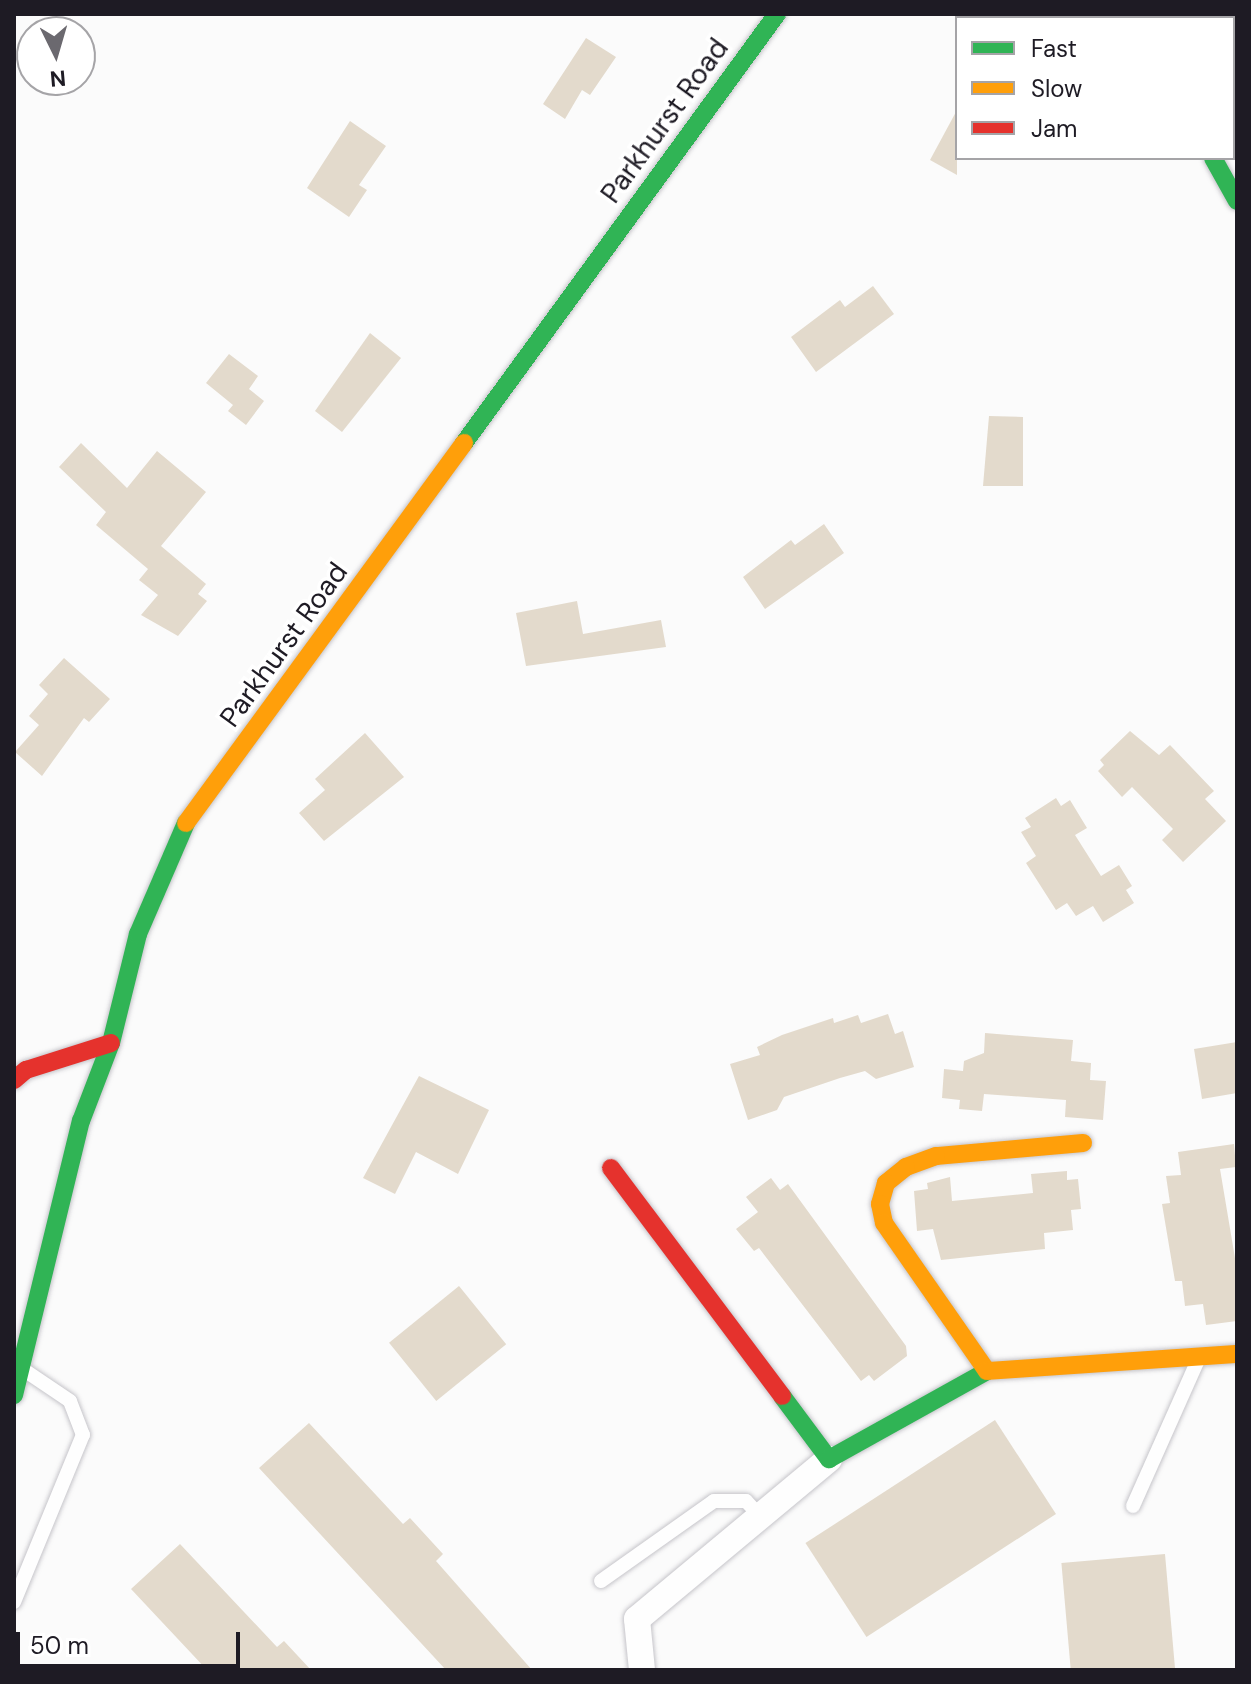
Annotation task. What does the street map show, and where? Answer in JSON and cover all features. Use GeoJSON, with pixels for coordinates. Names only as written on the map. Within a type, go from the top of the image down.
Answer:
{"type":"FeatureCollection","features":[{"type":"Feature","properties":{"kind":"street","name":"Parkhurst Road"},"geometry":{"type":"LineString","coordinates":[[14,1395],[81,1121],[111,1043],[138,934],[180,832],[777,14]]}},
{"type":"Feature","properties":{"kind":"street"},"geometry":{"type":"LineString","coordinates":[[1214,160],[1237,201]]}},
{"type":"Feature","properties":{"kind":"street"},"geometry":{"type":"LineString","coordinates":[[14,1080],[26,1070],[111,1043]]}},
{"type":"Feature","properties":{"kind":"street"},"geometry":{"type":"LineString","coordinates":[[987,1371],[884,1223],[880,1204],[886,1183],[936,1156],[1083,1143]]}},
{"type":"Feature","properties":{"kind":"street"},"geometry":{"type":"LineString","coordinates":[[611,1168],[829,1459]]}},
{"type":"Feature","properties":{"kind":"street"},"geometry":{"type":"LineString","coordinates":[[642,1670],[637,1619],[829,1459],[987,1371],[1237,1354]]}},
{"type":"Feature","properties":{"kind":"lane"},"geometry":{"type":"LineString","coordinates":[[1133,1506],[1200,1356]]}},
{"type":"Feature","properties":{"kind":"lane"},"geometry":{"type":"LineString","coordinates":[[14,1602],[83,1435],[70,1401],[21,1368]]}},
{"type":"Feature","properties":{"kind":"lane"},"geometry":{"type":"LineString","coordinates":[[601,1581],[714,1501],[746,1501],[761,1517]]}},
{"type":"Feature","properties":{"kind":"building"},"geometry":{"type":"Polygon","coordinates":[[[586,38],[616,57],[590,95],[582,90],[565,119],[543,104],[586,38]]]}},
{"type":"Feature","properties":{"kind":"building"},"geometry":{"type":"Polygon","coordinates":[[[955,114],[957,175],[930,160],[955,114]]]}},
{"type":"Feature","properties":{"kind":"building"},"geometry":{"type":"Polygon","coordinates":[[[350,121],[386,146],[359,185],[367,190],[349,217],[307,188],[350,121]]]}},
{"type":"Feature","properties":{"kind":"building"},"geometry":{"type":"Polygon","coordinates":[[[873,286],[894,314],[816,372],[791,337],[840,300],[845,307],[873,286]]]}},
{"type":"Feature","properties":{"kind":"building"},"geometry":{"type":"Polygon","coordinates":[[[370,333],[401,358],[342,432],[315,411],[370,333]]]}},
{"type":"Feature","properties":{"kind":"building"},"geometry":{"type":"Polygon","coordinates":[[[229,354],[258,376],[249,389],[264,401],[246,425],[228,411],[233,405],[206,383],[229,354]]]}},
{"type":"Feature","properties":{"kind":"building"},"geometry":{"type":"Polygon","coordinates":[[[989,416],[1023,417],[1023,486],[983,486],[989,416]]]}},
{"type":"Feature","properties":{"kind":"building"},"geometry":{"type":"Polygon","coordinates":[[[81,443],[127,488],[157,451],[206,492],[161,546],[206,584],[198,594],[207,601],[178,636],[141,615],[158,595],[139,580],[148,569],[96,525],[106,512],[59,467],[81,443]]]}},
{"type":"Feature","properties":{"kind":"building"},"geometry":{"type":"Polygon","coordinates":[[[824,524],[844,553],[765,609],[743,577],[791,540],[795,545],[824,524]]]}},
{"type":"Feature","properties":{"kind":"building"},"geometry":{"type":"Polygon","coordinates":[[[577,601],[583,634],[661,620],[666,647],[526,666],[516,613],[577,601]]]}},
{"type":"Feature","properties":{"kind":"building"},"geometry":{"type":"Polygon","coordinates":[[[64,658],[110,699],[89,722],[84,718],[42,776],[15,752],[39,725],[29,716],[48,694],[39,685],[64,658]]]}},
{"type":"Feature","properties":{"kind":"building"},"geometry":{"type":"Polygon","coordinates":[[[1130,731],[1159,755],[1170,745],[1214,791],[1205,799],[1226,821],[1183,862],[1162,840],[1173,829],[1132,787],[1122,797],[1098,771],[1104,765],[1100,760],[1130,731]]]}},
{"type":"Feature","properties":{"kind":"building"},"geometry":{"type":"Polygon","coordinates":[[[365,733],[404,777],[324,841],[299,813],[325,790],[315,779],[365,733]]]}},
{"type":"Feature","properties":{"kind":"building"},"geometry":{"type":"Polygon","coordinates":[[[1056,798],[1061,806],[1070,800],[1087,828],[1075,835],[1101,876],[1119,865],[1132,886],[1126,890],[1134,903],[1103,922],[1093,906],[1076,916],[1067,903],[1056,910],[1026,863],[1036,856],[1021,832],[1031,827],[1025,818],[1056,798]]]}},
{"type":"Feature","properties":{"kind":"building"},"geometry":{"type":"Polygon","coordinates":[[[888,1014],[895,1034],[903,1031],[914,1067],[876,1079],[865,1071],[840,1078],[784,1097],[777,1110],[748,1120],[730,1064],[760,1055],[757,1047],[782,1035],[833,1018],[834,1023],[858,1015],[861,1023],[888,1014]]]}},
{"type":"Feature","properties":{"kind":"building"},"geometry":{"type":"Polygon","coordinates":[[[985,1033],[1073,1040],[1071,1061],[1091,1063],[1090,1080],[1106,1081],[1103,1120],[1065,1117],[1066,1100],[984,1094],[982,1111],[959,1109],[960,1100],[942,1098],[944,1069],[963,1071],[964,1061],[984,1053],[985,1033]]]}},
{"type":"Feature","properties":{"kind":"building"},"geometry":{"type":"Polygon","coordinates":[[[1237,1042],[1237,1093],[1202,1099],[1194,1049],[1237,1042]]]}},
{"type":"Feature","properties":{"kind":"building"},"geometry":{"type":"Polygon","coordinates":[[[419,1076],[489,1110],[458,1174],[416,1152],[395,1194],[363,1178],[419,1076]]]}},
{"type":"Feature","properties":{"kind":"building"},"geometry":{"type":"Polygon","coordinates":[[[1234,1144],[1236,1167],[1220,1169],[1237,1270],[1237,1321],[1206,1325],[1203,1304],[1185,1306],[1182,1281],[1175,1281],[1162,1204],[1170,1203],[1166,1176],[1181,1175],[1178,1152],[1234,1144]]]}},
{"type":"Feature","properties":{"kind":"building"},"geometry":{"type":"Polygon","coordinates":[[[1067,1171],[1067,1180],[1078,1179],[1081,1209],[1071,1210],[1073,1230],[1044,1233],[1045,1249],[941,1260],[933,1229],[917,1231],[914,1191],[928,1189],[927,1183],[950,1177],[952,1201],[1033,1193],[1031,1174],[1067,1171]]]}},
{"type":"Feature","properties":{"kind":"building"},"geometry":{"type":"Polygon","coordinates":[[[771,1178],[780,1190],[788,1184],[906,1346],[907,1356],[874,1381],[869,1375],[861,1381],[759,1248],[754,1251],[736,1229],[758,1212],[746,1197],[771,1178]]]}},
{"type":"Feature","properties":{"kind":"building"},"geometry":{"type":"Polygon","coordinates":[[[459,1286],[506,1344],[436,1401],[389,1343],[459,1286]]]}},
{"type":"Feature","properties":{"kind":"building"},"geometry":{"type":"Polygon","coordinates":[[[995,1420],[1056,1514],[866,1637],[805,1543],[995,1420]]]}},
{"type":"Feature","properties":{"kind":"building"},"geometry":{"type":"Polygon","coordinates":[[[309,1423],[403,1524],[410,1518],[443,1554],[436,1561],[532,1670],[446,1670],[259,1468],[309,1423]]]}},
{"type":"Feature","properties":{"kind":"building"},"geometry":{"type":"Polygon","coordinates":[[[180,1544],[277,1647],[284,1641],[311,1670],[207,1670],[131,1589],[180,1544]]]}},
{"type":"Feature","properties":{"kind":"building"},"geometry":{"type":"Polygon","coordinates":[[[1165,1554],[1175,1670],[1071,1670],[1061,1563],[1165,1554]]]}},
{"type":"Feature","properties":{"kind":"traffic: fast"},"geometry":{"type":"LineString","coordinates":[[464,443],[777,14]]}},
{"type":"Feature","properties":{"kind":"traffic: fast"},"geometry":{"type":"LineString","coordinates":[[1214,160],[1237,201]]}},
{"type":"Feature","properties":{"kind":"traffic: fast"},"geometry":{"type":"LineString","coordinates":[[14,1395],[81,1121],[111,1043],[138,934],[186,823]]}},
{"type":"Feature","properties":{"kind":"traffic: fast"},"geometry":{"type":"LineString","coordinates":[[782,1396],[829,1459],[987,1371]]}},
{"type":"Feature","properties":{"kind":"traffic: slow"},"geometry":{"type":"LineString","coordinates":[[186,823],[464,443]]}},
{"type":"Feature","properties":{"kind":"traffic: slow"},"geometry":{"type":"LineString","coordinates":[[1083,1143],[936,1156],[906,1167],[886,1183],[880,1204],[884,1223],[987,1371],[1237,1354]]}},
{"type":"Feature","properties":{"kind":"traffic: jam"},"geometry":{"type":"LineString","coordinates":[[14,1080],[26,1070],[111,1043]]}},
{"type":"Feature","properties":{"kind":"traffic: jam"},"geometry":{"type":"LineString","coordinates":[[611,1168],[782,1396]]}}]}
